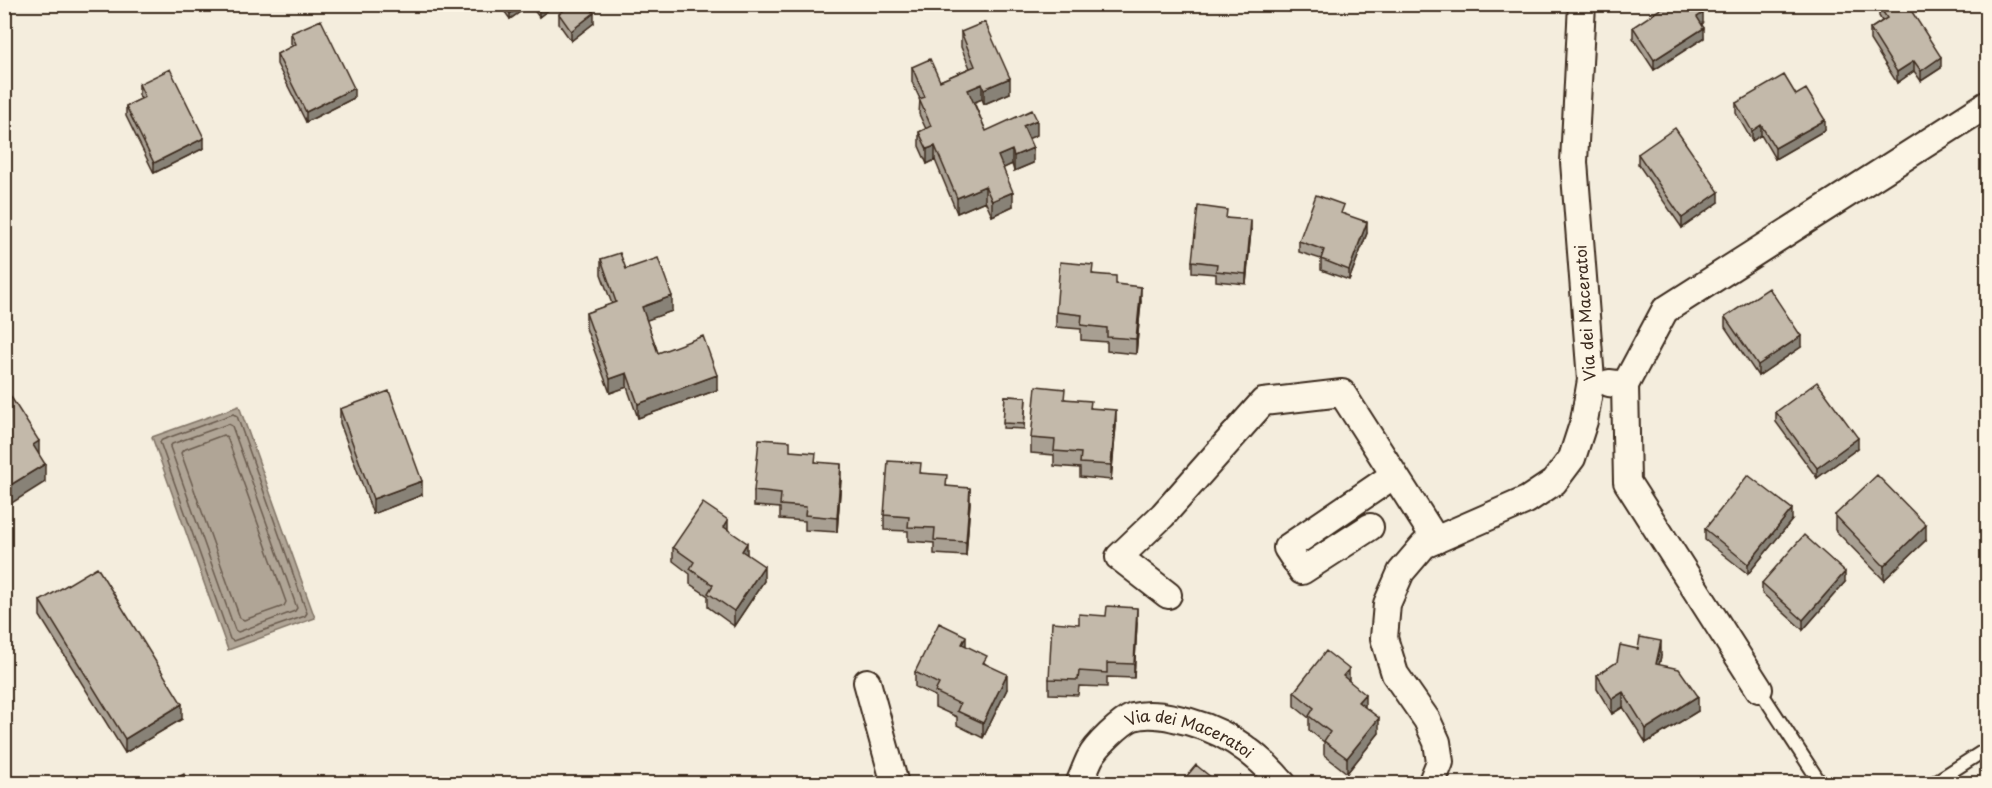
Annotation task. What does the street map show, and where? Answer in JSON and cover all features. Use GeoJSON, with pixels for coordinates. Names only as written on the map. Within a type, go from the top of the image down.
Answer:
{"type":"FeatureCollection","features":[{"type":"Feature","properties":{"kind":"street","name":"Via dei Maceratoi"},"geometry":{"type":"LineString","coordinates":[[1431,783],[1440,762],[1437,742],[1427,720],[1395,674],[1384,638],[1387,604],[1401,572],[1424,545],[1527,500],[1554,483],[1572,458],[1584,421],[1591,380],[1574,162],[1582,4]]}},
{"type":"Feature","properties":{"kind":"street"},"geometry":{"type":"LineString","coordinates":[[1759,689],[1627,482],[1625,385],[1665,310],[1988,104]]}},
{"type":"Feature","properties":{"kind":"street"},"geometry":{"type":"LineString","coordinates":[[1591,380],[1625,385]]}},
{"type":"Feature","properties":{"kind":"street"},"geometry":{"type":"LineString","coordinates":[[1168,595],[1119,557],[1163,515],[1263,402],[1342,393],[1436,540]]}},
{"type":"Feature","properties":{"kind":"street"},"geometry":{"type":"LineString","coordinates":[[1370,527],[1302,571],[1287,548],[1394,475]]}},
{"type":"Feature","properties":{"kind":"street"},"geometry":{"type":"LineString","coordinates":[[867,682],[895,783]]}},
{"type":"Feature","properties":{"kind":"street","name":"Via dei Maceratoi"},"geometry":{"type":"LineString","coordinates":[[1079,783],[1091,756],[1113,731],[1132,717],[1156,714],[1200,723],[1239,743],[1283,783]]}},
{"type":"Feature","properties":{"kind":"lane"},"geometry":{"type":"LineString","coordinates":[[1759,689],[1821,783]]}},
{"type":"Feature","properties":{"kind":"lane"},"geometry":{"type":"LineString","coordinates":[[1932,783],[1988,748]]}},
{"type":"Feature","properties":{"kind":"water"},"geometry":{"type":"Polygon","coordinates":[[[239,406],[315,618],[228,650],[152,437],[239,406]]]}},
{"type":"Feature","properties":{"kind":"building"},"geometry":{"type":"Polygon","coordinates":[[[503,4],[523,4],[510,14],[503,4]]]}},
{"type":"Feature","properties":{"kind":"building"},"geometry":{"type":"Polygon","coordinates":[[[565,4],[588,4],[594,13],[571,31],[559,14],[567,8],[565,4]]]}},
{"type":"Feature","properties":{"kind":"building"},"geometry":{"type":"Polygon","coordinates":[[[1668,4],[1698,4],[1703,13],[1697,17],[1704,28],[1654,60],[1633,27],[1668,4]]]}},
{"type":"Feature","properties":{"kind":"building"},"geometry":{"type":"Polygon","coordinates":[[[1881,4],[1907,4],[1941,57],[1921,71],[1914,61],[1897,72],[1870,29],[1887,18],[1879,6],[1881,4]]]}},
{"type":"Feature","properties":{"kind":"building"},"geometry":{"type":"Polygon","coordinates":[[[321,20],[354,88],[306,112],[277,54],[296,44],[291,33],[321,20]]]}},
{"type":"Feature","properties":{"kind":"building"},"geometry":{"type":"Polygon","coordinates":[[[985,22],[1010,78],[984,89],[982,84],[968,90],[986,131],[1032,110],[1037,120],[1023,126],[1033,148],[1014,156],[1012,150],[998,156],[1013,192],[992,201],[985,186],[957,198],[935,146],[927,149],[919,132],[931,126],[919,99],[925,97],[912,67],[930,59],[940,81],[975,66],[961,32],[985,22]]]}},
{"type":"Feature","properties":{"kind":"building"},"geometry":{"type":"Polygon","coordinates":[[[170,69],[204,138],[154,163],[126,106],[145,97],[139,84],[170,69]]]}},
{"type":"Feature","properties":{"kind":"building"},"geometry":{"type":"Polygon","coordinates":[[[1784,75],[1796,95],[1806,89],[1825,120],[1775,148],[1761,125],[1752,131],[1736,103],[1784,75]]]}},
{"type":"Feature","properties":{"kind":"building"},"geometry":{"type":"Polygon","coordinates":[[[1675,128],[1719,192],[1682,218],[1638,154],[1675,128]]]}},
{"type":"Feature","properties":{"kind":"building"},"geometry":{"type":"Polygon","coordinates":[[[1316,195],[1344,205],[1341,213],[1367,222],[1349,270],[1321,259],[1324,250],[1299,241],[1316,195]]]}},
{"type":"Feature","properties":{"kind":"building"},"geometry":{"type":"Polygon","coordinates":[[[1198,206],[1227,210],[1226,218],[1251,220],[1246,274],[1216,271],[1217,264],[1192,261],[1198,206]]]}},
{"type":"Feature","properties":{"kind":"building"},"geometry":{"type":"Polygon","coordinates":[[[620,253],[626,269],[658,258],[672,296],[642,307],[658,353],[703,336],[717,375],[638,404],[627,373],[610,379],[586,313],[616,302],[601,259],[620,253]]]}},
{"type":"Feature","properties":{"kind":"building"},"geometry":{"type":"Polygon","coordinates":[[[1060,262],[1093,265],[1092,274],[1116,276],[1116,284],[1141,287],[1136,339],[1107,337],[1107,328],[1081,325],[1082,315],[1056,312],[1060,262]]]}},
{"type":"Feature","properties":{"kind":"building"},"geometry":{"type":"Polygon","coordinates":[[[1769,288],[1801,336],[1758,365],[1725,317],[1769,288]]]}},
{"type":"Feature","properties":{"kind":"building"},"geometry":{"type":"Polygon","coordinates":[[[1817,382],[1858,438],[1817,468],[1776,412],[1817,382]]]}},
{"type":"Feature","properties":{"kind":"building"},"geometry":{"type":"Polygon","coordinates":[[[4,386],[39,441],[33,445],[45,464],[4,489],[4,386]]]}},
{"type":"Feature","properties":{"kind":"building"},"geometry":{"type":"Polygon","coordinates":[[[1036,386],[1065,389],[1064,399],[1091,401],[1090,408],[1116,410],[1111,465],[1080,463],[1081,453],[1054,451],[1055,440],[1031,438],[1036,386]]]}},
{"type":"Feature","properties":{"kind":"building"},"geometry":{"type":"Polygon","coordinates":[[[389,391],[422,481],[373,499],[340,409],[389,391]]]}},
{"type":"Feature","properties":{"kind":"building"},"geometry":{"type":"Polygon","coordinates":[[[1005,396],[1026,397],[1024,424],[1003,423],[1005,396]]]}},
{"type":"Feature","properties":{"kind":"building"},"geometry":{"type":"Polygon","coordinates":[[[759,439],[790,441],[790,451],[816,453],[815,462],[841,464],[837,518],[805,515],[806,507],[780,505],[781,494],[754,491],[759,439]]]}},
{"type":"Feature","properties":{"kind":"building"},"geometry":{"type":"Polygon","coordinates":[[[888,461],[921,463],[920,473],[947,475],[946,486],[970,488],[966,542],[934,540],[935,528],[908,527],[909,517],[884,515],[888,461]]]}},
{"type":"Feature","properties":{"kind":"building"},"geometry":{"type":"Polygon","coordinates":[[[1748,475],[1792,509],[1748,564],[1705,529],[1748,475]]]}},
{"type":"Feature","properties":{"kind":"building"},"geometry":{"type":"Polygon","coordinates":[[[1877,475],[1926,525],[1884,566],[1835,515],[1877,475]]]}},
{"type":"Feature","properties":{"kind":"building"},"geometry":{"type":"Polygon","coordinates":[[[703,503],[728,520],[724,527],[747,543],[742,551],[764,566],[734,611],[708,593],[713,585],[690,569],[694,562],[673,547],[703,503]]]}},
{"type":"Feature","properties":{"kind":"building"},"geometry":{"type":"Polygon","coordinates":[[[1804,535],[1845,572],[1803,620],[1762,583],[1804,535]]]}},
{"type":"Feature","properties":{"kind":"building"},"geometry":{"type":"Polygon","coordinates":[[[97,567],[182,704],[125,739],[40,601],[97,567]]]}},
{"type":"Feature","properties":{"kind":"building"},"geometry":{"type":"Polygon","coordinates":[[[1107,606],[1137,608],[1134,664],[1107,663],[1107,673],[1079,671],[1078,680],[1049,679],[1052,622],[1079,624],[1079,614],[1106,616],[1107,606]]]}},
{"type":"Feature","properties":{"kind":"building"},"geometry":{"type":"Polygon","coordinates":[[[939,623],[966,636],[962,644],[987,656],[983,663],[1007,674],[983,723],[957,711],[960,704],[935,692],[939,684],[915,672],[939,623]]]}},
{"type":"Feature","properties":{"kind":"building"},"geometry":{"type":"Polygon","coordinates":[[[1640,637],[1661,641],[1656,664],[1679,669],[1698,696],[1646,729],[1623,692],[1612,699],[1597,675],[1617,662],[1620,645],[1638,649],[1640,637]]]}},
{"type":"Feature","properties":{"kind":"building"},"geometry":{"type":"Polygon","coordinates":[[[1326,651],[1349,669],[1343,676],[1365,694],[1358,702],[1379,718],[1347,758],[1324,741],[1330,732],[1309,716],[1314,708],[1294,692],[1326,651]]]}},
{"type":"Feature","properties":{"kind":"building"},"geometry":{"type":"Polygon","coordinates":[[[1196,765],[1218,783],[1181,783],[1196,765]]]}},
{"type":"Feature","properties":{"kind":"building"},"geometry":{"type":"Polygon","coordinates":[[[184,774],[189,783],[167,783],[184,774]]]}}]}
